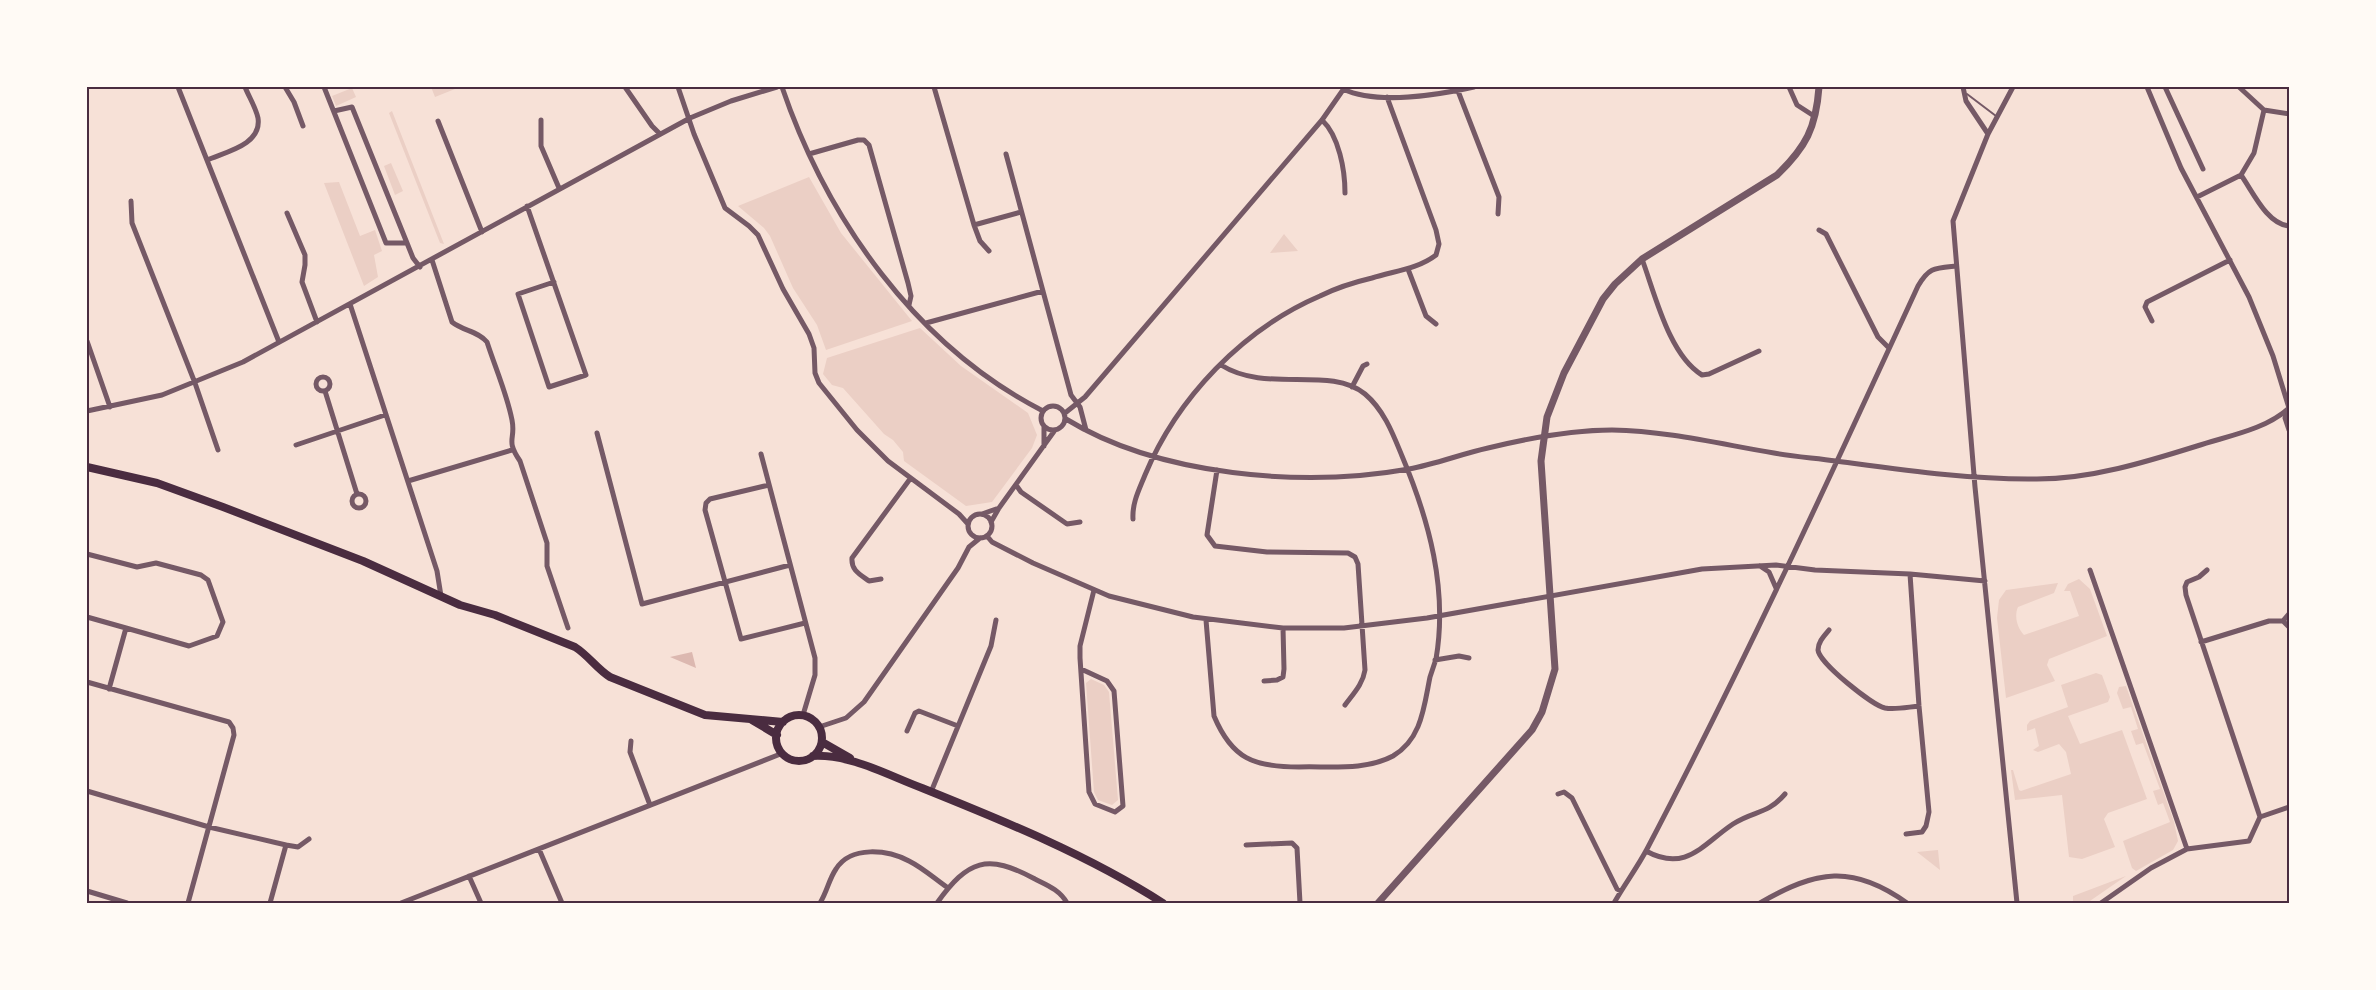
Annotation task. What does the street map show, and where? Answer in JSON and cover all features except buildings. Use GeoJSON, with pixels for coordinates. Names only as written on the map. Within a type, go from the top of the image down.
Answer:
{"type":"FeatureCollection","features":[{"type":"Feature","properties":{"kind":"main road"},"geometry":{"type":"LineString","coordinates":[[87,466],[157,483],[363,561],[441,596],[575,647],[584,653],[600,671],[610,677],[705,715],[783,722]]}},
{"type":"Feature","properties":{"kind":"main road"},"geometry":{"type":"LineString","coordinates":[[813,756],[822,742],[819,727],[809,717],[802,715],[789,717],[783,722],[777,735],[779,748],[794,760],[801,761],[813,756],[829,755],[859,763],[1090,862],[1163,903]]}},
{"type":"Feature","properties":{"kind":"main road"},"geometry":{"type":"LineString","coordinates":[[748,718],[777,735]]}},
{"type":"Feature","properties":{"kind":"main road"},"geometry":{"type":"LineString","coordinates":[[822,742],[859,763]]}},
{"type":"Feature","properties":{"kind":"street"},"geometry":{"type":"LineString","coordinates":[[178,87],[279,342]]}},
{"type":"Feature","properties":{"kind":"street"},"geometry":{"type":"LineString","coordinates":[[207,160],[249,142],[257,131],[258,118],[245,87]]}},
{"type":"Feature","properties":{"kind":"street"},"geometry":{"type":"LineString","coordinates":[[285,87],[294,102],[303,126]]}},
{"type":"Feature","properties":{"kind":"street"},"geometry":{"type":"LineString","coordinates":[[324,87],[386,243],[407,243]]}},
{"type":"Feature","properties":{"kind":"street"},"geometry":{"type":"LineString","coordinates":[[624,87],[660,134]]}},
{"type":"Feature","properties":{"kind":"street"},"geometry":{"type":"LineString","coordinates":[[678,87],[725,208],[749,226],[758,236],[783,289],[809,334],[814,348],[816,379],[864,438],[910,478],[959,514],[968,524],[969,547]]}},
{"type":"Feature","properties":{"kind":"street"},"geometry":{"type":"LineString","coordinates":[[87,411],[162,395],[243,362],[690,118],[731,101],[777,87]]}},
{"type":"Feature","properties":{"kind":"street"},"geometry":{"type":"LineString","coordinates":[[782,87],[809,154],[850,230],[875,266],[926,323],[983,374],[1043,411]]}},
{"type":"Feature","properties":{"kind":"street"},"geometry":{"type":"LineString","coordinates":[[934,87],[974,225],[980,241],[989,251]]}},
{"type":"Feature","properties":{"kind":"street"},"geometry":{"type":"LineString","coordinates":[[819,727],[846,718],[864,702],[958,568],[969,547],[980,538],[987,536],[999,508],[1055,430],[1062,427],[1065,416],[1084,397],[1322,120],[1344,88],[1354,94],[1387,97],[1458,91],[1474,87]]}},
{"type":"Feature","properties":{"kind":"street"},"geometry":{"type":"LineString","coordinates":[[1790,87],[1797,105],[1814,116]]}},
{"type":"Feature","properties":{"kind":"street"},"geometry":{"type":"LineString","coordinates":[[1378,903],[1532,729],[1542,712],[1555,669],[1542,461],[1543,436],[1550,407],[1564,373],[1603,298],[1629,269],[1642,259],[1777,175],[1795,158],[1811,133],[1819,87]]}},
{"type":"Feature","properties":{"kind":"street"},"geometry":{"type":"LineString","coordinates":[[2013,87],[1988,134],[1953,221],[1974,477],[2017,903]]}},
{"type":"Feature","properties":{"kind":"street"},"geometry":{"type":"LineString","coordinates":[[2147,87],[2165,134],[2230,260],[2264,333],[2289,407],[2286,418],[2289,430]]}},
{"type":"Feature","properties":{"kind":"street"},"geometry":{"type":"LineString","coordinates":[[2165,87],[2203,169]]}},
{"type":"Feature","properties":{"kind":"street"},"geometry":{"type":"LineString","coordinates":[[2239,87],[2264,110],[2289,114]]}},
{"type":"Feature","properties":{"kind":"street"},"geometry":{"type":"LineString","coordinates":[[1964,89],[1966,101],[1988,134]]}},
{"type":"Feature","properties":{"kind":"street"},"geometry":{"type":"LineString","coordinates":[[1458,91],[1499,197],[1498,214]]}},
{"type":"Feature","properties":{"kind":"street"},"geometry":{"type":"LineString","coordinates":[[1133,519],[1132,509],[1153,456],[1181,409],[1246,341],[1284,314],[1321,295],[1370,278],[1408,269],[1428,262],[1437,255],[1439,244],[1420,184],[1387,97]]}},
{"type":"Feature","properties":{"kind":"street"},"geometry":{"type":"LineString","coordinates":[[334,111],[352,107],[413,258],[420,267]]}},
{"type":"Feature","properties":{"kind":"street"},"geometry":{"type":"LineString","coordinates":[[2197,197],[2241,175],[2254,153],[2264,110]]}},
{"type":"Feature","properties":{"kind":"street"},"geometry":{"type":"LineString","coordinates":[[541,120],[541,146],[560,188]]}},
{"type":"Feature","properties":{"kind":"street"},"geometry":{"type":"LineString","coordinates":[[1322,120],[1334,137],[1345,179],[1345,193]]}},
{"type":"Feature","properties":{"kind":"street"},"geometry":{"type":"LineString","coordinates":[[438,121],[482,232]]}},
{"type":"Feature","properties":{"kind":"street"},"geometry":{"type":"LineString","coordinates":[[809,154],[858,140],[864,140],[869,145],[908,283],[911,296],[909,305]]}},
{"type":"Feature","properties":{"kind":"street"},"geometry":{"type":"LineString","coordinates":[[1006,154],[1071,395],[1077,402],[1086,430]]}},
{"type":"Feature","properties":{"kind":"street"},"geometry":{"type":"LineString","coordinates":[[2241,175],[2273,219],[2280,225],[2289,226]]}},
{"type":"Feature","properties":{"kind":"street"},"geometry":{"type":"LineString","coordinates":[[131,201],[132,222],[195,383],[218,450]]}},
{"type":"Feature","properties":{"kind":"street"},"geometry":{"type":"LineString","coordinates":[[527,207],[554,282],[586,375],[549,387],[518,294],[554,282]]}},
{"type":"Feature","properties":{"kind":"street"},"geometry":{"type":"LineString","coordinates":[[974,225],[1021,212]]}},
{"type":"Feature","properties":{"kind":"street"},"geometry":{"type":"LineString","coordinates":[[287,213],[304,255],[306,265],[302,282],[317,322]]}},
{"type":"Feature","properties":{"kind":"street"},"geometry":{"type":"LineString","coordinates":[[1819,230],[1826,234],[1878,338],[1889,348]]}},
{"type":"Feature","properties":{"kind":"street"},"geometry":{"type":"LineString","coordinates":[[1642,259],[1672,340],[1696,371],[1702,375],[1709,374],[1759,351]]}},
{"type":"Feature","properties":{"kind":"street"},"geometry":{"type":"LineString","coordinates":[[432,260],[452,322],[458,327],[482,336],[487,342],[513,422],[512,450],[520,461],[547,543],[547,566],[568,628]]}},
{"type":"Feature","properties":{"kind":"street"},"geometry":{"type":"LineString","coordinates":[[2152,321],[2145,307],[2147,302],[2230,260]]}},
{"type":"Feature","properties":{"kind":"street"},"geometry":{"type":"LineString","coordinates":[[1614,903],[1646,851],[1789,566],[1835,461],[1849,436],[1925,273],[1935,268],[1956,266]]}},
{"type":"Feature","properties":{"kind":"street"},"geometry":{"type":"LineString","coordinates":[[1408,269],[1426,316],[1436,324]]}},
{"type":"Feature","properties":{"kind":"street"},"geometry":{"type":"LineString","coordinates":[[926,323],[1043,291]]}},
{"type":"Feature","properties":{"kind":"street"},"geometry":{"type":"LineString","coordinates":[[350,304],[437,571],[441,596]]}},
{"type":"Feature","properties":{"kind":"street"},"geometry":{"type":"LineString","coordinates":[[87,341],[110,407]]}},
{"type":"Feature","properties":{"kind":"street"},"geometry":{"type":"LineString","coordinates":[[1352,387],[1363,366],[1367,364]]}},
{"type":"Feature","properties":{"kind":"street"},"geometry":{"type":"LineString","coordinates":[[1206,620],[1214,716],[1219,730],[1234,750],[1247,760],[1276,767],[1370,765],[1393,755],[1415,733],[1425,709],[1436,660],[1440,602],[1430,533],[1408,469],[1391,430],[1379,409],[1367,396],[1352,387],[1322,380],[1280,381],[1247,378],[1221,365]]}},
{"type":"Feature","properties":{"kind":"street"},"geometry":{"type":"LineString","coordinates":[[2282,384],[2289,390]]}},
{"type":"Feature","properties":{"kind":"street"},"geometry":{"type":"LineString","coordinates":[[325,391],[357,494]]}},
{"type":"Feature","properties":{"kind":"street"},"geometry":{"type":"LineString","coordinates":[[1044,446],[1044,426],[1041,419],[1043,411],[1049,406],[1077,402]]}},
{"type":"Feature","properties":{"kind":"street"},"geometry":{"type":"LineString","coordinates":[[1057,406],[1065,416],[1086,430],[1153,456],[1217,470],[1302,477],[1347,476],[1408,469],[1543,436],[1582,430],[1654,432],[1816,460],[1974,477],[2048,478],[2132,465],[2256,427],[2279,417],[2289,407]]}},
{"type":"Feature","properties":{"kind":"street"},"geometry":{"type":"LineString","coordinates":[[296,445],[385,415]]}},
{"type":"Feature","properties":{"kind":"street"},"geometry":{"type":"LineString","coordinates":[[1044,426],[1055,430]]}},
{"type":"Feature","properties":{"kind":"street"},"geometry":{"type":"LineString","coordinates":[[597,433],[642,604],[790,565]]}},
{"type":"Feature","properties":{"kind":"street"},"geometry":{"type":"LineString","coordinates":[[408,481],[512,450]]}},
{"type":"Feature","properties":{"kind":"street"},"geometry":{"type":"LineString","coordinates":[[761,454],[816,667],[802,715]]}},
{"type":"Feature","properties":{"kind":"street"},"geometry":{"type":"LineString","coordinates":[[1217,470],[1207,535],[1215,546],[1267,552],[1348,553],[1355,557],[1358,564],[1364,677],[1345,705]]}},
{"type":"Feature","properties":{"kind":"street"},"geometry":{"type":"LineString","coordinates":[[881,579],[869,581],[857,573],[852,564],[852,558],[910,478]]}},
{"type":"Feature","properties":{"kind":"street"},"geometry":{"type":"LineString","coordinates":[[769,484],[710,499],[706,503],[705,510],[741,639],[805,623]]}},
{"type":"Feature","properties":{"kind":"street"},"geometry":{"type":"LineString","coordinates":[[1016,485],[1021,492],[1067,524],[1080,522]]}},
{"type":"Feature","properties":{"kind":"street"},"geometry":{"type":"LineString","coordinates":[[968,524],[971,517],[999,508]]}},
{"type":"Feature","properties":{"kind":"street"},"geometry":{"type":"LineString","coordinates":[[982,514],[992,522]]}},
{"type":"Feature","properties":{"kind":"street"},"geometry":{"type":"LineString","coordinates":[[970,532],[980,538]]}},
{"type":"Feature","properties":{"kind":"street"},"geometry":{"type":"LineString","coordinates":[[987,536],[992,542],[1033,563],[1094,590],[1206,620],[1283,628],[1362,626],[1439,616],[1673,573],[1760,566],[1910,574],[1985,581]]}},
{"type":"Feature","properties":{"kind":"street"},"geometry":{"type":"LineString","coordinates":[[87,554],[137,567],[156,563],[201,575],[208,580],[223,622],[217,636],[189,646],[87,617]]}},
{"type":"Feature","properties":{"kind":"street"},"geometry":{"type":"LineString","coordinates":[[1760,566],[1771,575],[1776,589]]}},
{"type":"Feature","properties":{"kind":"street"},"geometry":{"type":"LineString","coordinates":[[2090,570],[2187,849]]}},
{"type":"Feature","properties":{"kind":"street"},"geometry":{"type":"LineString","coordinates":[[2101,903],[2151,868],[2187,849],[2249,841],[2260,817],[2201,642],[2185,587],[2187,582],[2199,577],[2207,570]]}},
{"type":"Feature","properties":{"kind":"street"},"geometry":{"type":"LineString","coordinates":[[1906,834],[1922,832],[1929,812],[1910,574]]}},
{"type":"Feature","properties":{"kind":"street"},"geometry":{"type":"LineString","coordinates":[[1081,669],[1107,681],[1114,691],[1123,806],[1115,812],[1095,804],[1089,792],[1081,669],[1080,646],[1094,590]]}},
{"type":"Feature","properties":{"kind":"street"},"geometry":{"type":"LineString","coordinates":[[2283,621],[2289,614]]}},
{"type":"Feature","properties":{"kind":"street"},"geometry":{"type":"LineString","coordinates":[[931,792],[992,646],[996,620]]}},
{"type":"Feature","properties":{"kind":"street"},"geometry":{"type":"LineString","coordinates":[[2201,642],[2269,621],[2283,621],[2289,627]]}},
{"type":"Feature","properties":{"kind":"street"},"geometry":{"type":"LineString","coordinates":[[109,689],[126,628]]}},
{"type":"Feature","properties":{"kind":"street"},"geometry":{"type":"LineString","coordinates":[[1264,681],[1283,677],[1283,628]]}},
{"type":"Feature","properties":{"kind":"street"},"geometry":{"type":"LineString","coordinates":[[1829,630],[1819,644],[1818,653],[1824,662],[1874,704],[1885,708],[1919,706]]}},
{"type":"Feature","properties":{"kind":"street"},"geometry":{"type":"LineString","coordinates":[[1436,660],[1459,656],[1469,658]]}},
{"type":"Feature","properties":{"kind":"street"},"geometry":{"type":"LineString","coordinates":[[87,682],[229,722],[233,728],[234,735],[188,903]]}},
{"type":"Feature","properties":{"kind":"street"},"geometry":{"type":"LineString","coordinates":[[907,731],[915,713],[919,711],[958,726]]}},
{"type":"Feature","properties":{"kind":"street"},"geometry":{"type":"LineString","coordinates":[[631,741],[630,752],[650,805]]}},
{"type":"Feature","properties":{"kind":"street"},"geometry":{"type":"LineString","coordinates":[[401,903],[783,753]]}},
{"type":"Feature","properties":{"kind":"street"},"geometry":{"type":"LineString","coordinates":[[87,791],[209,826],[286,845],[298,847],[309,839]]}},
{"type":"Feature","properties":{"kind":"street"},"geometry":{"type":"LineString","coordinates":[[1558,794],[1564,792],[1572,798],[1621,891]]}},
{"type":"Feature","properties":{"kind":"street"},"geometry":{"type":"LineString","coordinates":[[1646,851],[1662,859],[1675,859],[1695,853],[1734,824],[1774,807],[1785,794]]}},
{"type":"Feature","properties":{"kind":"street"},"geometry":{"type":"LineString","coordinates":[[2260,817],[2289,807]]}},
{"type":"Feature","properties":{"kind":"street"},"geometry":{"type":"LineString","coordinates":[[1246,845],[1292,843],[1297,848],[1300,903]]}},
{"type":"Feature","properties":{"kind":"street"},"geometry":{"type":"LineString","coordinates":[[270,903],[286,845]]}},
{"type":"Feature","properties":{"kind":"street"},"geometry":{"type":"LineString","coordinates":[[539,849],[562,903]]}},
{"type":"Feature","properties":{"kind":"street"},"geometry":{"type":"LineString","coordinates":[[820,903],[836,868],[851,856],[862,852],[896,855],[911,862],[948,888]]}},
{"type":"Feature","properties":{"kind":"street"},"geometry":{"type":"LineString","coordinates":[[937,903],[959,877],[975,866],[991,862],[1034,878],[1062,894],[1067,903]]}},
{"type":"Feature","properties":{"kind":"street"},"geometry":{"type":"LineString","coordinates":[[469,876],[481,903]]}},
{"type":"Feature","properties":{"kind":"street"},"geometry":{"type":"LineString","coordinates":[[1760,903],[1785,888],[1804,880],[1824,876],[1844,876],[1868,881],[1889,890],[1907,903]]}},
{"type":"Feature","properties":{"kind":"street"},"geometry":{"type":"LineString","coordinates":[[87,891],[125,903]]}},
{"type":"Feature","properties":{"kind":"street"},"geometry":{"type":"LineString","coordinates":[[2112,903],[2117,893]]}},
{"type":"Feature","properties":{"kind":"street"},"geometry":{"type":"LineString","coordinates":[[474,903],[477,896]]}},
{"type":"Feature","properties":{"kind":"lane"},"geometry":{"type":"LineString","coordinates":[[1964,89],[1987,111],[1998,118]]}},
{"type":"Feature","properties":{"kind":"shaded area"},"geometry":{"type":"Polygon","coordinates":[[[431,87],[460,87],[435,97],[431,87]]]}},
{"type":"Feature","properties":{"kind":"shaded area"},"geometry":{"type":"Polygon","coordinates":[[[352,88],[356,97],[336,106],[332,96],[352,88]]]}},
{"type":"Feature","properties":{"kind":"shaded area"},"geometry":{"type":"Polygon","coordinates":[[[392,111],[444,244],[440,243],[389,113],[392,111]]]}},
{"type":"Feature","properties":{"kind":"shaded area"},"geometry":{"type":"Polygon","coordinates":[[[391,163],[403,191],[395,195],[384,166],[391,163]]]}},
{"type":"Feature","properties":{"kind":"shaded area"},"geometry":{"type":"Polygon","coordinates":[[[809,177],[841,233],[912,321],[826,350],[817,325],[793,288],[770,236],[738,206],[809,177]]]}},
{"type":"Feature","properties":{"kind":"shaded area"},"geometry":{"type":"Polygon","coordinates":[[[339,182],[360,236],[375,230],[382,251],[374,255],[378,277],[364,286],[324,183],[339,182]]]}},
{"type":"Feature","properties":{"kind":"shaded area"},"geometry":{"type":"Polygon","coordinates":[[[1284,234],[1298,251],[1270,253],[1284,234]]]}},
{"type":"Feature","properties":{"kind":"shaded area"},"geometry":{"type":"Polygon","coordinates":[[[920,328],[961,366],[1028,413],[1037,435],[1032,448],[992,502],[966,506],[904,461],[903,452],[893,440],[884,434],[843,388],[832,385],[823,374],[827,358],[920,328]]]}},
{"type":"Feature","properties":{"kind":"shaded area"},"geometry":{"type":"Polygon","coordinates":[[[2079,579],[2090,589],[2107,636],[2049,659],[2047,665],[2055,681],[2006,698],[1997,618],[1999,600],[2006,590],[2058,583],[2054,593],[2018,607],[2017,622],[2024,635],[2079,616],[2070,591],[2064,591],[2068,584],[2079,579]]]}},
{"type":"Feature","properties":{"kind":"shaded area"},"geometry":{"type":"Polygon","coordinates":[[[692,652],[696,668],[670,657],[692,652]]]}},
{"type":"Feature","properties":{"kind":"shaded area"},"geometry":{"type":"Polygon","coordinates":[[[2096,673],[2102,675],[2110,697],[2108,702],[2068,716],[2080,744],[2122,730],[2147,799],[2108,813],[2104,819],[2115,847],[2082,859],[2069,857],[2062,795],[2015,800],[2011,770],[2013,770],[2021,791],[2071,774],[2066,752],[2059,744],[2038,752],[2033,750],[2039,746],[2035,728],[2027,731],[2027,725],[2030,721],[2068,707],[2061,685],[2096,673]]]}},
{"type":"Feature","properties":{"kind":"shaded area"},"geometry":{"type":"Polygon","coordinates":[[[1091,679],[1104,685],[1109,692],[1118,800],[1112,805],[1098,800],[1094,792],[1086,683],[1091,679]]]}},
{"type":"Feature","properties":{"kind":"shaded area"},"geometry":{"type":"Polygon","coordinates":[[[2126,686],[2174,822],[2178,841],[2173,850],[2136,871],[2132,868],[2123,841],[2170,822],[2163,803],[2158,805],[2153,791],[2160,789],[2143,743],[2136,745],[2131,731],[2138,729],[2131,707],[2123,709],[2117,693],[2119,687],[2126,686]]]}},
{"type":"Feature","properties":{"kind":"shaded area"},"geometry":{"type":"Polygon","coordinates":[[[1938,850],[1940,870],[1917,852],[1938,850]]]}},
{"type":"Feature","properties":{"kind":"shaded area"},"geometry":{"type":"Polygon","coordinates":[[[2126,876],[2087,903],[2056,903],[2073,901],[2073,896],[2126,876]]]}}]}
